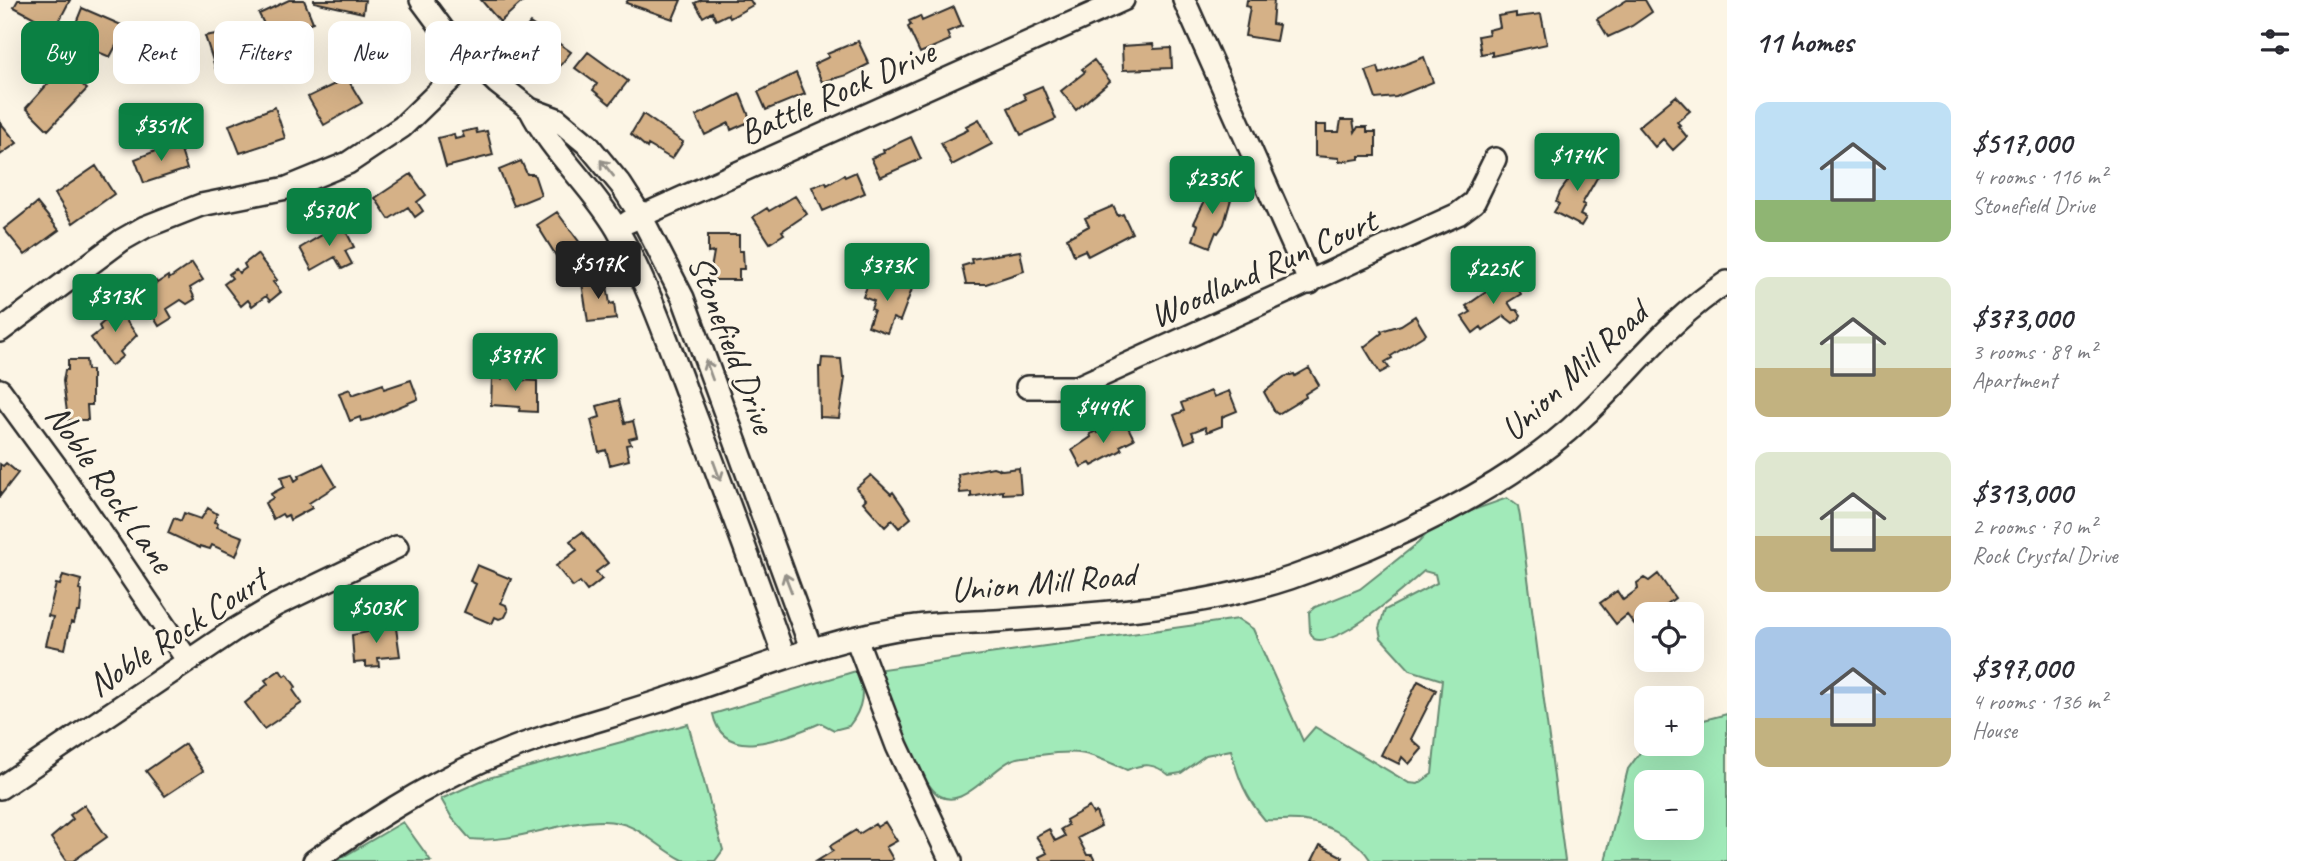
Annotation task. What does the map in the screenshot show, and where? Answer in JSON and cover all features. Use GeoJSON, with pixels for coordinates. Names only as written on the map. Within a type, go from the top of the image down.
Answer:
{"type":"FeatureCollection","features":[{"type":"Feature","properties":{"kind":"street","name":"Stonefield Drive"},"geometry":{"type":"LineString","coordinates":[[421,0],[437,21]]}},
{"type":"Feature","properties":{"kind":"street","name":"Battle Rock Drive"},"geometry":{"type":"LineString","coordinates":[[617,228],[1124,0]]}},
{"type":"Feature","properties":{"kind":"street"},"geometry":{"type":"LineString","coordinates":[[1184,0],[1310,283]]}},
{"type":"Feature","properties":{"kind":"street"},"geometry":{"type":"LineString","coordinates":[[0,331],[122,240],[145,227],[201,205],[288,188],[348,163],[402,127],[446,84]]}},
{"type":"Feature","properties":{"kind":"street","name":"Stonefield Drive"},"geometry":{"type":"LineString","coordinates":[[500,84],[530,109],[557,120],[588,145],[621,185],[641,216],[682,298],[811,648]]}},
{"type":"Feature","properties":{"kind":"street","name":"Stonefield Drive"},"geometry":{"type":"LineString","coordinates":[[530,109],[543,135],[578,174],[617,228],[657,312],[784,656]]}},
{"type":"Feature","properties":{"kind":"street","name":"Woodland Run Court"},"geometry":{"type":"LineString","coordinates":[[1027,387],[1077,387],[1465,210],[1474,202],[1495,159]]}},
{"type":"Feature","properties":{"kind":"street","name":"Union Mill Road"},"geometry":{"type":"LineString","coordinates":[[314,861],[368,823],[423,790],[483,761],[811,648],[923,625],[1049,617],[1218,597],[1286,579],[1322,566],[1373,545],[1474,496],[1540,454],[1584,416],[1671,324],[1727,282]]}},
{"type":"Feature","properties":{"kind":"street","name":"Noble Rock Lane"},"geometry":{"type":"LineString","coordinates":[[0,390],[60,472],[188,661]]}},
{"type":"Feature","properties":{"kind":"street","name":"Noble Rock Court"},"geometry":{"type":"LineString","coordinates":[[0,788],[276,605],[397,547]]}},
{"type":"Feature","properties":{"kind":"street"},"geometry":{"type":"LineString","coordinates":[[856,638],[897,746],[951,861]]}},
{"type":"Feature","properties":{"kind":"green space"},"geometry":{"type":"Polygon","coordinates":[[[1507,498],[1518,506],[1520,517],[1565,861],[1371,861],[1351,840],[1324,826],[1300,820],[1265,820],[1244,787],[1231,750],[1206,755],[1181,773],[1169,775],[1149,765],[1127,770],[1085,754],[1054,753],[1024,757],[1005,764],[964,795],[953,799],[943,797],[933,790],[918,767],[882,679],[882,669],[1238,619],[1253,629],[1303,741],[1315,727],[1409,783],[1418,784],[1432,774],[1442,680],[1410,670],[1381,638],[1379,628],[1385,610],[1437,583],[1435,574],[1424,571],[1371,615],[1339,635],[1314,639],[1310,632],[1309,612],[1360,589],[1418,543],[1437,523],[1507,498]]]}},
{"type":"Feature","properties":{"kind":"green space"},"geometry":{"type":"Polygon","coordinates":[[[856,671],[862,699],[849,726],[834,730],[821,723],[775,740],[743,743],[729,739],[719,730],[713,714],[856,671]]]}},
{"type":"Feature","properties":{"kind":"green space"},"geometry":{"type":"Polygon","coordinates":[[[1727,714],[1727,861],[1605,861],[1628,769],[1638,756],[1704,756],[1704,720],[1727,714]]]}},
{"type":"Feature","properties":{"kind":"green space"},"geometry":{"type":"Polygon","coordinates":[[[688,724],[723,850],[715,861],[683,860],[636,830],[616,822],[586,822],[520,836],[470,839],[452,818],[441,799],[485,779],[688,724]]]}},
{"type":"Feature","properties":{"kind":"green space"},"geometry":{"type":"Polygon","coordinates":[[[403,822],[431,861],[336,861],[403,822]]]}},
{"type":"Feature","properties":{"kind":"building"},"geometry":{"type":"Polygon","coordinates":[[[18,0],[70,0],[59,21],[40,21],[14,7],[18,0]]]}},
{"type":"Feature","properties":{"kind":"building"},"geometry":{"type":"Polygon","coordinates":[[[289,0],[304,0],[313,21],[262,21],[259,14],[289,0]]]}},
{"type":"Feature","properties":{"kind":"building"},"geometry":{"type":"Polygon","coordinates":[[[314,0],[365,0],[363,13],[314,0]]]}},
{"type":"Feature","properties":{"kind":"building"},"geometry":{"type":"Polygon","coordinates":[[[481,0],[523,1],[501,21],[481,0]]]}},
{"type":"Feature","properties":{"kind":"building"},"geometry":{"type":"Polygon","coordinates":[[[628,0],[681,0],[673,19],[626,3],[628,0]]]}},
{"type":"Feature","properties":{"kind":"building"},"geometry":{"type":"Polygon","coordinates":[[[701,0],[750,0],[753,5],[730,18],[728,14],[716,20],[712,12],[703,17],[695,3],[701,0]]]}},
{"type":"Feature","properties":{"kind":"building"},"geometry":{"type":"Polygon","coordinates":[[[1247,0],[1274,0],[1272,24],[1279,25],[1276,41],[1245,36],[1250,7],[1246,6],[1247,0]]]}},
{"type":"Feature","properties":{"kind":"building"},"geometry":{"type":"Polygon","coordinates":[[[1627,0],[1645,0],[1652,12],[1632,26],[1608,37],[1597,19],[1627,0]]]}},
{"type":"Feature","properties":{"kind":"building"},"geometry":{"type":"Polygon","coordinates":[[[954,7],[962,26],[947,32],[950,40],[920,53],[908,27],[911,25],[909,21],[920,16],[922,21],[954,7]]]}},
{"type":"Feature","properties":{"kind":"building"},"geometry":{"type":"Polygon","coordinates":[[[82,8],[113,21],[113,51],[110,57],[99,52],[99,21],[77,21],[82,8]]]}},
{"type":"Feature","properties":{"kind":"building"},"geometry":{"type":"Polygon","coordinates":[[[1516,13],[1516,17],[1541,14],[1547,44],[1492,56],[1492,52],[1481,54],[1478,36],[1489,34],[1488,30],[1500,27],[1498,16],[1516,13]]]}},
{"type":"Feature","properties":{"kind":"building"},"geometry":{"type":"Polygon","coordinates":[[[214,34],[214,64],[205,36],[214,34]]]}},
{"type":"Feature","properties":{"kind":"building"},"geometry":{"type":"Polygon","coordinates":[[[858,41],[869,64],[847,75],[822,82],[814,64],[829,57],[827,54],[858,41]]]}},
{"type":"Feature","properties":{"kind":"building"},"geometry":{"type":"Polygon","coordinates":[[[1153,44],[1154,49],[1171,48],[1172,68],[1123,70],[1122,46],[1153,44]]]}},
{"type":"Feature","properties":{"kind":"building"},"geometry":{"type":"Polygon","coordinates":[[[561,45],[571,52],[561,64],[561,45]]]}},
{"type":"Feature","properties":{"kind":"building"},"geometry":{"type":"Polygon","coordinates":[[[588,52],[628,81],[610,104],[593,90],[597,84],[575,68],[588,52]]]}},
{"type":"Feature","properties":{"kind":"building"},"geometry":{"type":"Polygon","coordinates":[[[1424,57],[1433,82],[1396,97],[1376,99],[1366,71],[1378,67],[1380,74],[1424,57]]]}},
{"type":"Feature","properties":{"kind":"building"},"geometry":{"type":"Polygon","coordinates":[[[1094,60],[1110,81],[1076,110],[1061,91],[1085,72],[1082,69],[1094,60]]]}},
{"type":"Feature","properties":{"kind":"building"},"geometry":{"type":"Polygon","coordinates":[[[796,73],[805,94],[766,110],[758,92],[796,73]]]}},
{"type":"Feature","properties":{"kind":"building"},"geometry":{"type":"Polygon","coordinates":[[[48,84],[82,84],[87,89],[48,130],[26,108],[48,84]]]}},
{"type":"Feature","properties":{"kind":"building"},"geometry":{"type":"Polygon","coordinates":[[[335,84],[351,84],[362,103],[324,125],[308,97],[335,84]]]}},
{"type":"Feature","properties":{"kind":"building"},"geometry":{"type":"Polygon","coordinates":[[[1042,86],[1056,119],[1021,135],[1008,108],[1026,99],[1023,94],[1042,86]]]}},
{"type":"Feature","properties":{"kind":"building"},"geometry":{"type":"Polygon","coordinates":[[[740,94],[751,121],[731,130],[729,123],[705,135],[696,116],[740,94]]]}},
{"type":"Feature","properties":{"kind":"building"},"geometry":{"type":"Polygon","coordinates":[[[1676,96],[1690,111],[1677,122],[1687,137],[1673,150],[1663,139],[1655,147],[1638,127],[1676,96]]]}},
{"type":"Feature","properties":{"kind":"building"},"geometry":{"type":"Polygon","coordinates":[[[275,107],[285,138],[240,153],[229,125],[275,107]]]}},
{"type":"Feature","properties":{"kind":"building"},"geometry":{"type":"Polygon","coordinates":[[[643,114],[683,142],[672,159],[648,145],[647,148],[631,134],[643,114]]]}},
{"type":"Feature","properties":{"kind":"building"},"geometry":{"type":"Polygon","coordinates":[[[979,119],[992,144],[952,165],[941,143],[968,130],[966,126],[979,119]]]}},
{"type":"Feature","properties":{"kind":"building"},"geometry":{"type":"Polygon","coordinates":[[[1341,120],[1353,120],[1355,132],[1358,127],[1367,127],[1367,132],[1376,132],[1376,156],[1359,156],[1359,159],[1339,162],[1339,158],[1315,156],[1315,125],[1326,125],[1326,132],[1339,132],[1341,120]]]}},
{"type":"Feature","properties":{"kind":"building"},"geometry":{"type":"Polygon","coordinates":[[[0,122],[17,143],[0,155],[0,122]]]}},
{"type":"Feature","properties":{"kind":"building"},"geometry":{"type":"Polygon","coordinates":[[[476,129],[477,133],[487,131],[493,155],[446,167],[438,138],[454,134],[455,139],[464,137],[462,132],[476,129]]]}},
{"type":"Feature","properties":{"kind":"building"},"geometry":{"type":"Polygon","coordinates":[[[911,137],[921,159],[880,177],[871,158],[911,137]]]}},
{"type":"Feature","properties":{"kind":"building"},"geometry":{"type":"Polygon","coordinates":[[[178,142],[187,169],[144,183],[135,159],[178,142]]]}},
{"type":"Feature","properties":{"kind":"building"},"geometry":{"type":"Polygon","coordinates":[[[1584,159],[1601,171],[1582,204],[1585,205],[1580,215],[1586,218],[1581,226],[1554,212],[1559,204],[1556,202],[1560,192],[1584,159]]]}},
{"type":"Feature","properties":{"kind":"building"},"geometry":{"type":"Polygon","coordinates":[[[521,161],[527,174],[534,174],[541,195],[514,206],[499,170],[521,161]]]}},
{"type":"Feature","properties":{"kind":"building"},"geometry":{"type":"Polygon","coordinates":[[[96,166],[114,194],[73,223],[55,194],[96,166]]]}},
{"type":"Feature","properties":{"kind":"building"},"geometry":{"type":"Polygon","coordinates":[[[856,172],[865,193],[823,211],[812,187],[826,182],[827,185],[844,175],[845,177],[856,172]]]}},
{"type":"Feature","properties":{"kind":"building"},"geometry":{"type":"Polygon","coordinates":[[[411,174],[426,195],[417,202],[423,211],[415,217],[408,207],[389,219],[375,198],[411,174]]]}},
{"type":"Feature","properties":{"kind":"building"},"geometry":{"type":"Polygon","coordinates":[[[1218,186],[1233,192],[1224,224],[1218,233],[1216,232],[1210,247],[1193,240],[1198,225],[1194,223],[1209,192],[1214,194],[1218,186]]]}},
{"type":"Feature","properties":{"kind":"building"},"geometry":{"type":"Polygon","coordinates":[[[795,196],[807,214],[770,243],[753,217],[795,196]]]}},
{"type":"Feature","properties":{"kind":"building"},"geometry":{"type":"Polygon","coordinates":[[[37,203],[59,230],[25,255],[4,229],[37,203]]]}},
{"type":"Feature","properties":{"kind":"building"},"geometry":{"type":"Polygon","coordinates":[[[1113,206],[1118,216],[1123,214],[1132,233],[1088,256],[1085,250],[1074,255],[1067,238],[1089,226],[1085,218],[1113,206]]]}},
{"type":"Feature","properties":{"kind":"building"},"geometry":{"type":"Polygon","coordinates":[[[557,212],[583,247],[560,262],[537,225],[557,212]]]}},
{"type":"Feature","properties":{"kind":"building"},"geometry":{"type":"Polygon","coordinates":[[[342,223],[354,247],[345,251],[352,264],[342,269],[335,257],[312,270],[300,248],[325,233],[323,229],[342,223]]]}},
{"type":"Feature","properties":{"kind":"building"},"geometry":{"type":"Polygon","coordinates":[[[708,235],[739,235],[739,251],[743,251],[744,269],[739,269],[739,280],[714,280],[714,269],[711,269],[714,252],[708,253],[708,235]]]}},
{"type":"Feature","properties":{"kind":"building"},"geometry":{"type":"Polygon","coordinates":[[[1020,251],[1024,271],[986,284],[966,284],[962,266],[972,263],[971,259],[1020,251]]]}},
{"type":"Feature","properties":{"kind":"building"},"geometry":{"type":"Polygon","coordinates":[[[257,254],[277,280],[273,282],[281,292],[270,301],[266,296],[252,306],[248,300],[241,306],[224,284],[232,278],[229,274],[236,269],[239,273],[246,268],[244,264],[257,254]]]}},
{"type":"Feature","properties":{"kind":"building"},"geometry":{"type":"Polygon","coordinates":[[[192,263],[203,280],[190,288],[195,299],[187,304],[181,300],[167,309],[172,318],[159,326],[140,295],[156,281],[157,283],[168,276],[169,279],[192,263]]]}},
{"type":"Feature","properties":{"kind":"building"},"geometry":{"type":"Polygon","coordinates":[[[1509,276],[1521,294],[1508,302],[1513,310],[1517,310],[1521,315],[1519,319],[1513,323],[1504,316],[1483,330],[1481,327],[1473,333],[1462,317],[1471,312],[1466,306],[1509,276]]]}},
{"type":"Feature","properties":{"kind":"building"},"geometry":{"type":"Polygon","coordinates":[[[882,278],[912,289],[900,321],[893,318],[887,333],[868,326],[874,310],[871,309],[874,301],[863,297],[868,284],[878,288],[882,278]]]}},
{"type":"Feature","properties":{"kind":"building"},"geometry":{"type":"Polygon","coordinates":[[[606,279],[610,304],[614,303],[616,319],[588,322],[582,283],[606,279]]]}},
{"type":"Feature","properties":{"kind":"building"},"geometry":{"type":"Polygon","coordinates":[[[121,301],[131,313],[124,318],[137,335],[120,352],[123,356],[111,366],[91,338],[101,330],[99,326],[110,316],[107,312],[121,301]]]}},
{"type":"Feature","properties":{"kind":"building"},"geometry":{"type":"Polygon","coordinates":[[[1415,316],[1426,334],[1391,356],[1392,358],[1385,362],[1389,368],[1380,373],[1364,347],[1382,333],[1381,331],[1401,325],[1415,316]]]}},
{"type":"Feature","properties":{"kind":"building"},"geometry":{"type":"Polygon","coordinates":[[[822,358],[841,359],[845,378],[839,418],[820,417],[819,367],[822,358]]]}},
{"type":"Feature","properties":{"kind":"building"},"geometry":{"type":"Polygon","coordinates":[[[68,360],[86,360],[87,370],[92,370],[92,405],[87,405],[88,420],[68,420],[63,381],[65,370],[68,370],[68,360]]]}},
{"type":"Feature","properties":{"kind":"building"},"geometry":{"type":"Polygon","coordinates":[[[1309,368],[1319,385],[1305,394],[1306,397],[1278,414],[1275,412],[1264,392],[1284,377],[1295,376],[1309,368]]]}},
{"type":"Feature","properties":{"kind":"building"},"geometry":{"type":"Polygon","coordinates":[[[502,373],[518,373],[518,380],[537,381],[537,412],[519,411],[520,407],[491,405],[492,378],[502,379],[502,373]]]}},
{"type":"Feature","properties":{"kind":"building"},"geometry":{"type":"Polygon","coordinates":[[[411,380],[418,399],[370,419],[361,421],[360,417],[350,421],[339,393],[350,389],[352,395],[383,384],[384,389],[411,380]]]}},
{"type":"Feature","properties":{"kind":"building"},"geometry":{"type":"Polygon","coordinates":[[[1211,391],[1214,397],[1229,391],[1237,411],[1222,417],[1222,426],[1207,432],[1205,427],[1192,432],[1195,439],[1185,443],[1174,415],[1184,411],[1181,403],[1211,391]]]}},
{"type":"Feature","properties":{"kind":"building"},"geometry":{"type":"Polygon","coordinates":[[[619,400],[625,423],[633,421],[637,437],[629,439],[631,444],[626,445],[629,460],[610,465],[606,450],[599,452],[591,420],[600,417],[597,406],[619,400]]]}},
{"type":"Feature","properties":{"kind":"building"},"geometry":{"type":"Polygon","coordinates":[[[1125,421],[1134,439],[1120,446],[1122,450],[1092,466],[1090,463],[1081,467],[1072,450],[1091,437],[1090,434],[1125,421]]]}},
{"type":"Feature","properties":{"kind":"building"},"geometry":{"type":"Polygon","coordinates":[[[6,463],[18,473],[0,496],[0,464],[3,466],[6,463]]]}},
{"type":"Feature","properties":{"kind":"building"},"geometry":{"type":"Polygon","coordinates":[[[323,464],[336,486],[309,503],[312,508],[290,520],[288,515],[284,517],[282,514],[273,519],[265,503],[273,498],[271,494],[284,487],[281,477],[292,474],[295,481],[298,476],[323,464]]]}},
{"type":"Feature","properties":{"kind":"building"},"geometry":{"type":"Polygon","coordinates":[[[993,467],[1002,470],[1019,468],[1021,493],[1003,494],[1003,491],[971,497],[971,492],[960,493],[958,474],[993,467]]]}},
{"type":"Feature","properties":{"kind":"building"},"geometry":{"type":"Polygon","coordinates":[[[871,475],[891,494],[893,492],[911,518],[899,528],[892,520],[885,527],[863,502],[866,499],[856,488],[871,475]]]}},
{"type":"Feature","properties":{"kind":"building"},"geometry":{"type":"Polygon","coordinates":[[[208,508],[217,514],[214,522],[218,523],[217,527],[243,537],[236,556],[212,545],[210,549],[200,548],[168,533],[174,518],[181,521],[184,513],[201,519],[208,508]]]}},
{"type":"Feature","properties":{"kind":"building"},"geometry":{"type":"Polygon","coordinates":[[[582,532],[608,563],[596,572],[602,579],[587,591],[580,582],[573,587],[556,566],[577,550],[570,541],[582,532]]]}},
{"type":"Feature","properties":{"kind":"building"},"geometry":{"type":"Polygon","coordinates":[[[477,565],[511,579],[501,603],[506,605],[508,611],[505,617],[495,617],[492,624],[464,612],[476,584],[470,581],[477,565]]]}},
{"type":"Feature","properties":{"kind":"building"},"geometry":{"type":"Polygon","coordinates":[[[1658,574],[1675,598],[1670,602],[1634,602],[1634,624],[1627,615],[1616,624],[1600,603],[1617,591],[1623,600],[1638,589],[1637,583],[1644,578],[1649,581],[1658,574]]]}},
{"type":"Feature","properties":{"kind":"building"},"geometry":{"type":"Polygon","coordinates":[[[63,575],[81,580],[79,590],[82,591],[80,612],[77,612],[74,623],[71,622],[65,649],[46,645],[53,617],[48,616],[56,584],[60,585],[63,575]]]}},
{"type":"Feature","properties":{"kind":"building"},"geometry":{"type":"Polygon","coordinates":[[[395,621],[400,656],[378,658],[379,666],[366,667],[366,662],[354,663],[352,635],[379,630],[378,622],[395,621]]]}},
{"type":"Feature","properties":{"kind":"building"},"geometry":{"type":"Polygon","coordinates":[[[280,670],[284,676],[287,674],[296,687],[293,690],[302,703],[264,729],[245,703],[268,684],[265,680],[280,670]]]}},
{"type":"Feature","properties":{"kind":"building"},"geometry":{"type":"Polygon","coordinates":[[[1418,681],[1436,690],[1411,739],[1422,749],[1409,764],[1402,757],[1399,764],[1381,755],[1418,681]]]}},
{"type":"Feature","properties":{"kind":"building"},"geometry":{"type":"Polygon","coordinates":[[[185,744],[203,771],[165,796],[146,771],[185,744]]]}},
{"type":"Feature","properties":{"kind":"building"},"geometry":{"type":"Polygon","coordinates":[[[84,805],[107,837],[73,861],[67,861],[51,838],[73,819],[70,815],[84,805]]]}},
{"type":"Feature","properties":{"kind":"building"},"geometry":{"type":"Polygon","coordinates":[[[1089,807],[1093,814],[1096,812],[1101,826],[1078,838],[1087,855],[1092,855],[1095,861],[1041,861],[1039,857],[1047,853],[1036,836],[1049,829],[1055,841],[1065,836],[1061,829],[1068,825],[1066,820],[1089,807]]]}},
{"type":"Feature","properties":{"kind":"building"},"geometry":{"type":"Polygon","coordinates":[[[885,822],[897,841],[886,847],[893,859],[890,861],[817,861],[833,851],[830,846],[856,830],[859,834],[875,824],[877,827],[885,822]]]}},
{"type":"Feature","properties":{"kind":"building"},"geometry":{"type":"Polygon","coordinates":[[[1320,845],[1343,857],[1341,861],[1312,861],[1320,845]]]}}]}
